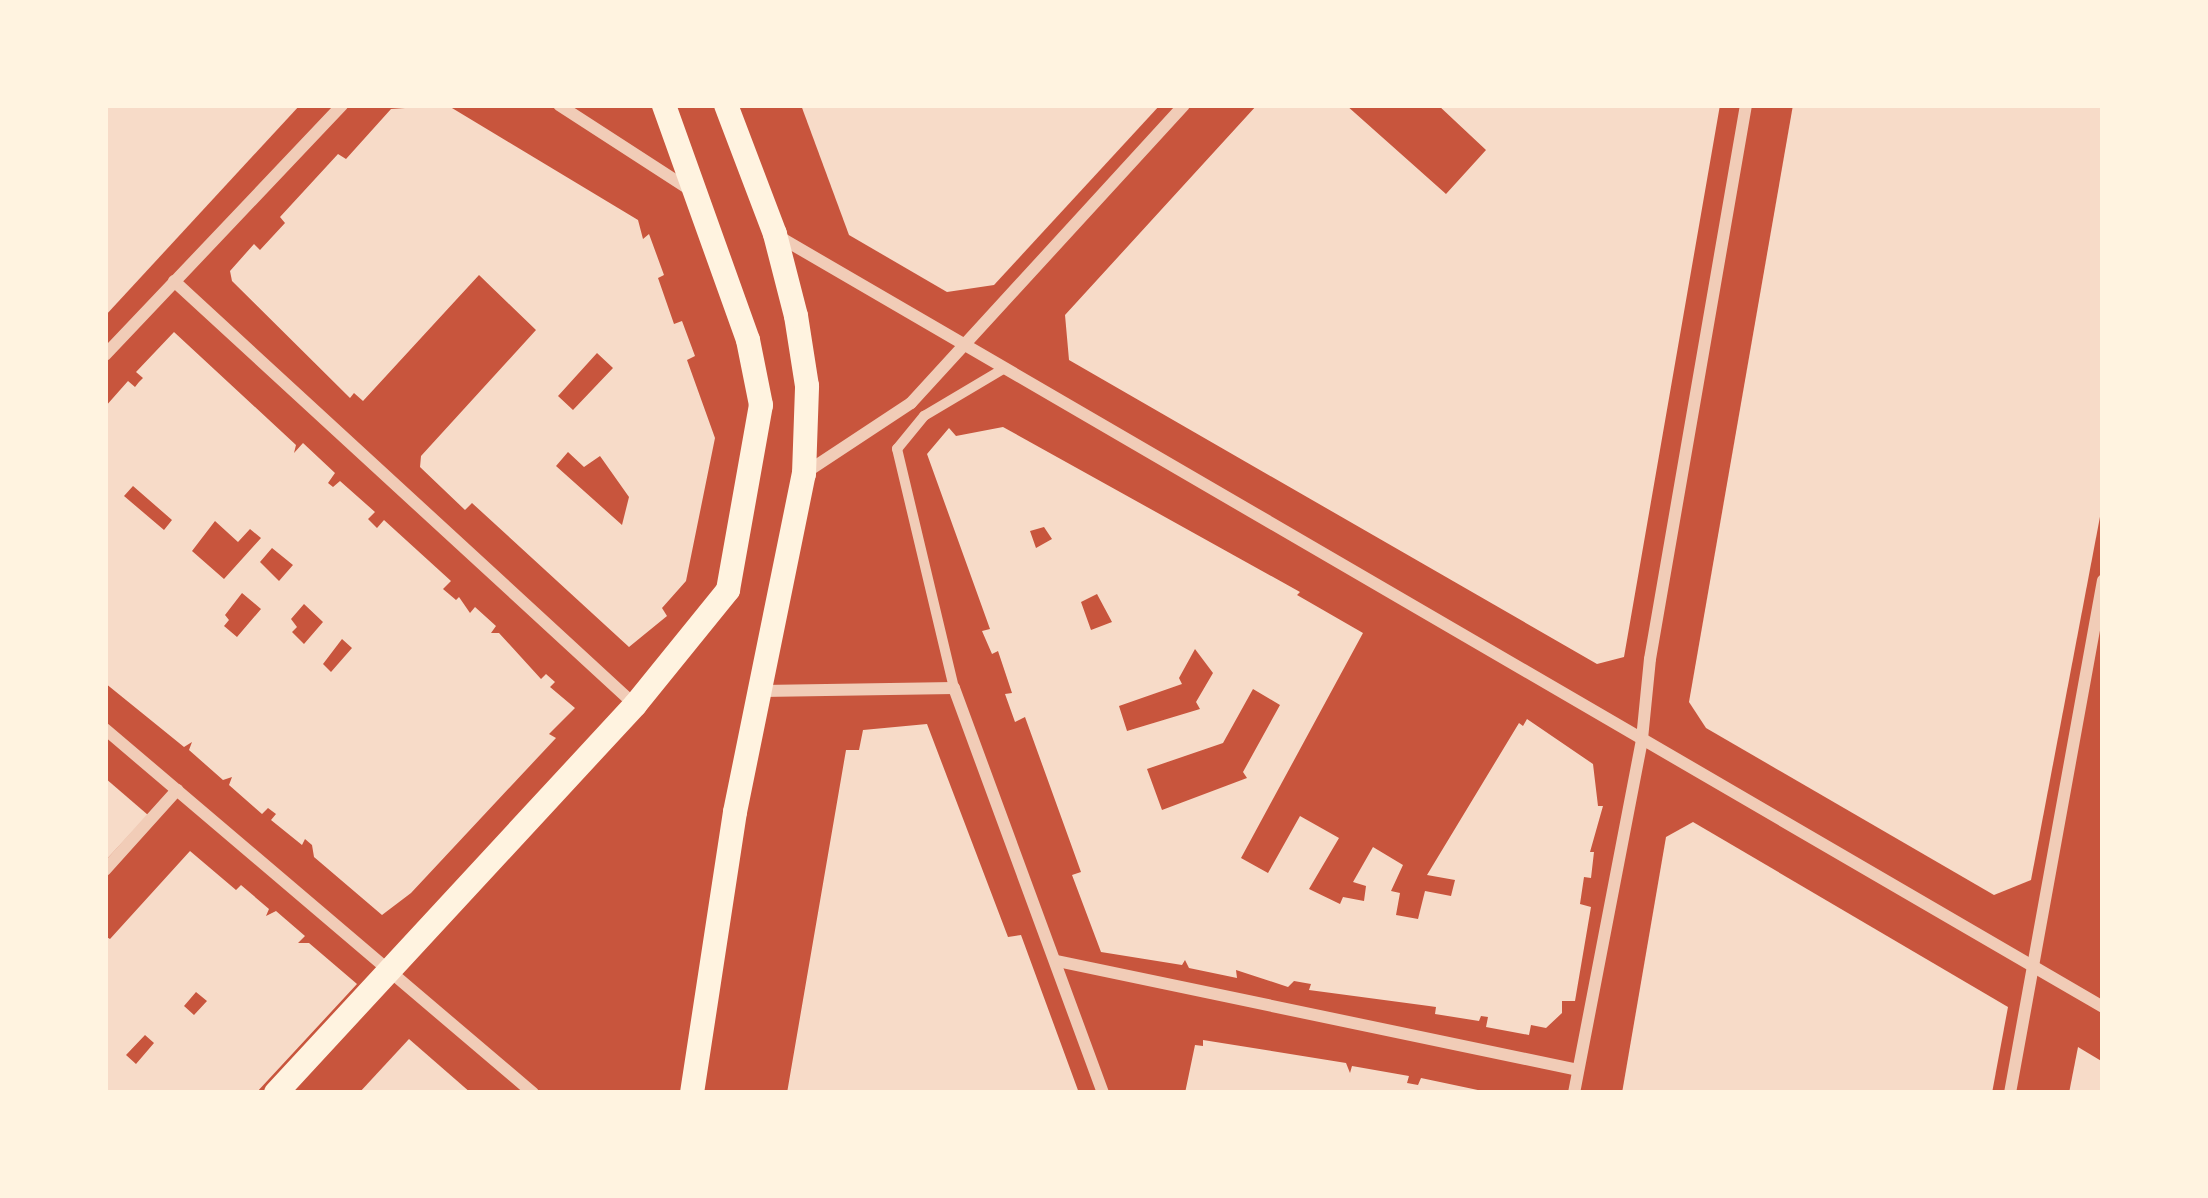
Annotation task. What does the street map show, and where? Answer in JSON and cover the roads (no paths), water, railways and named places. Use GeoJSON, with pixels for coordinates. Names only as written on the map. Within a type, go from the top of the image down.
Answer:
{"type":"FeatureCollection","features":[{"type":"Feature","properties":{"kind":"main road"},"geometry":{"type":"LineString","coordinates":[[276,1093],[635,705],[728,590],[760,405],[748,340],[664,105]]}},
{"type":"Feature","properties":{"kind":"main road"},"geometry":{"type":"LineString","coordinates":[[692,1093],[760,691],[805,473],[807,386],[775,234],[726,105]]}},
{"type":"Feature","properties":{"kind":"street"},"geometry":{"type":"LineString","coordinates":[[105,355],[342,105]]}},
{"type":"Feature","properties":{"kind":"street"},"geometry":{"type":"LineString","coordinates":[[559,105],[694,191]]}},
{"type":"Feature","properties":{"kind":"street"},"geometry":{"type":"LineString","coordinates":[[805,473],[911,403],[1184,105]]}},
{"type":"Feature","properties":{"kind":"street"},"geometry":{"type":"LineString","coordinates":[[1574,1093],[1642,739],[1650,659],[1746,105]]}},
{"type":"Feature","properties":{"kind":"street"},"geometry":{"type":"LineString","coordinates":[[775,234],[2103,1007]]}},
{"type":"Feature","properties":{"kind":"street"},"geometry":{"type":"LineString","coordinates":[[174,281],[635,705]]}},
{"type":"Feature","properties":{"kind":"street"},"geometry":{"type":"LineString","coordinates":[[1005,368],[925,416],[897,449],[954,688],[1103,1093]]}},
{"type":"Feature","properties":{"kind":"street"},"geometry":{"type":"LineString","coordinates":[[911,403],[925,416]]}},
{"type":"Feature","properties":{"kind":"street"},"geometry":{"type":"LineString","coordinates":[[2010,1093],[2103,580]]}},
{"type":"Feature","properties":{"kind":"street"},"geometry":{"type":"LineString","coordinates":[[760,691],[954,688]]}},
{"type":"Feature","properties":{"kind":"street"},"geometry":{"type":"LineString","coordinates":[[105,729],[533,1093]]}},
{"type":"Feature","properties":{"kind":"street"},"geometry":{"type":"LineString","coordinates":[[105,870],[177,790]]}},
{"type":"Feature","properties":{"kind":"street"},"geometry":{"type":"LineString","coordinates":[[1057,961],[1578,1070]]}}]}
